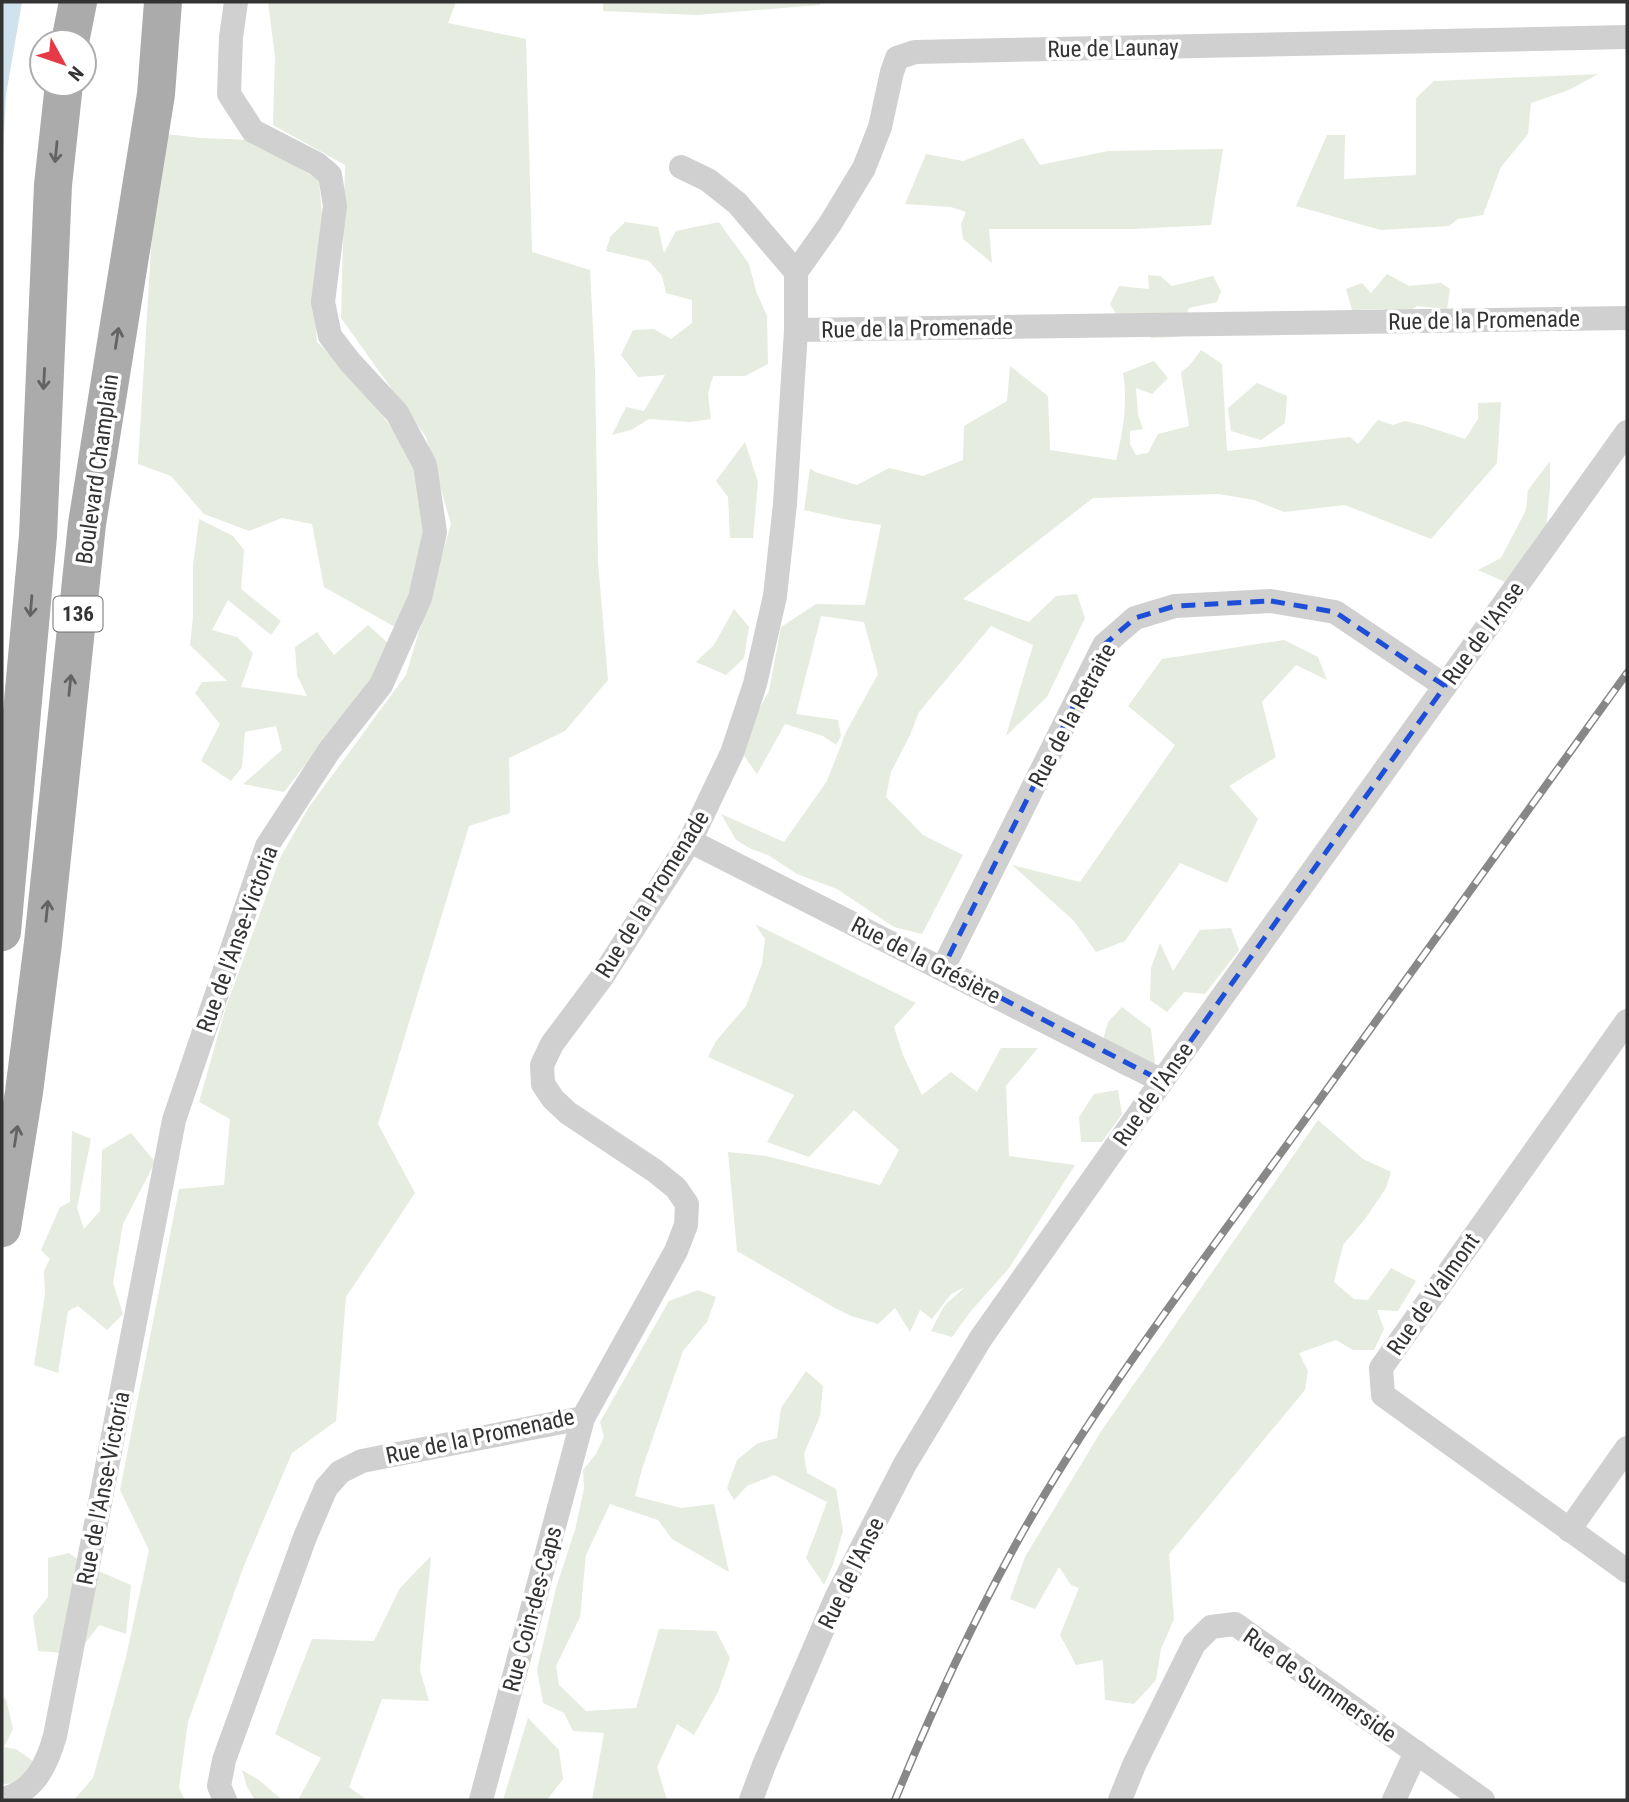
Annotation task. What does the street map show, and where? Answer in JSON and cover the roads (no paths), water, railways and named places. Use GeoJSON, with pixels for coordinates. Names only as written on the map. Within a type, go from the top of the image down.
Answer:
{"type":"FeatureCollection","features":[{"type":"Feature","properties":{"kind":"main road"},"geometry":{"type":"LineString","coordinates":[[73,28],[78,2]]}},
{"type":"Feature","properties":{"kind":"main road","name":"Boulevard Champlain"},"geometry":{"type":"LineString","coordinates":[[2,1228],[24,1092],[43,943],[87,524],[156,94],[163,2]]}},
{"type":"Feature","properties":{"kind":"main road","name":"136"},"geometry":{"type":"LineString","coordinates":[[2,932],[37,536],[53,185],[62,98]]}},
{"type":"Feature","properties":{"kind":"street","name":"Rue de l'Anse-Victoria"},"geometry":{"type":"LineString","coordinates":[[2,1799],[31,1785],[48,1758],[55,1736],[174,1120],[267,846],[329,751],[381,685],[420,598],[435,531],[425,465],[397,414],[330,336],[323,302],[335,206],[330,175],[317,164],[253,131],[229,94],[230,37],[236,2]]}},
{"type":"Feature","properties":{"kind":"street","name":"Rue de Launay"},"geometry":{"type":"LineString","coordinates":[[796,272],[831,224],[864,168],[880,127],[897,58],[915,52],[1627,37]]}},
{"type":"Feature","properties":{"kind":"street"},"geometry":{"type":"LineString","coordinates":[[681,167],[708,180],[737,203],[796,272],[796,330]]}},
{"type":"Feature","properties":{"kind":"street","name":"Rue de la Promenade"},"geometry":{"type":"LineString","coordinates":[[225,1800],[219,1786],[224,1760],[305,1537],[326,1488],[340,1472],[362,1461],[583,1418],[676,1251],[686,1225],[687,1203],[676,1188],[655,1171],[568,1113],[553,1099],[543,1084],[542,1065],[552,1044],[602,977],[690,841],[736,741],[755,684],[775,596],[785,504],[796,330],[1627,318]]}},
{"type":"Feature","properties":{"kind":"street","name":"Rue de l'Anse"},"geometry":{"type":"LineString","coordinates":[[751,1800],[837,1596],[905,1464],[981,1338],[1627,432]]}},
{"type":"Feature","properties":{"kind":"street","name":"Rue de la Retraite"},"geometry":{"type":"LineString","coordinates":[[943,968],[1104,645],[1135,618],[1175,606],[1271,601],[1335,612],[1445,686]]}},
{"type":"Feature","properties":{"kind":"street","name":"Rue de la Grésière"},"geometry":{"type":"LineString","coordinates":[[690,841],[1162,1081]]}},
{"type":"Feature","properties":{"kind":"street","name":"Rue de Valmont"},"geometry":{"type":"LineString","coordinates":[[1627,1021],[1381,1368],[1383,1395],[1627,1571]]}},
{"type":"Feature","properties":{"kind":"street","name":"Rue Coin-des-Caps"},"geometry":{"type":"LineString","coordinates":[[481,1800],[583,1418]]}},
{"type":"Feature","properties":{"kind":"street"},"geometry":{"type":"LineString","coordinates":[[1569,1530],[1627,1448]]}},
{"type":"Feature","properties":{"kind":"street","name":"Rue de Summerside"},"geometry":{"type":"LineString","coordinates":[[1120,1800],[1134,1765],[1194,1644],[1211,1627],[1235,1624],[1483,1800]]}},
{"type":"Feature","properties":{"kind":"street"},"geometry":{"type":"LineString","coordinates":[[1394,1800],[1416,1752]]}},
{"type":"Feature","properties":{"kind":"water"},"geometry":{"type":"Polygon","coordinates":[[[2,2],[22,2],[6,95],[2,168],[2,2]]]}},
{"type":"Feature","properties":{"kind":"railway"},"geometry":{"type":"LineString","coordinates":[[895,1800],[935,1707],[1010,1555],[1041,1500],[1110,1392],[1182,1288],[1627,673]]}}]}
